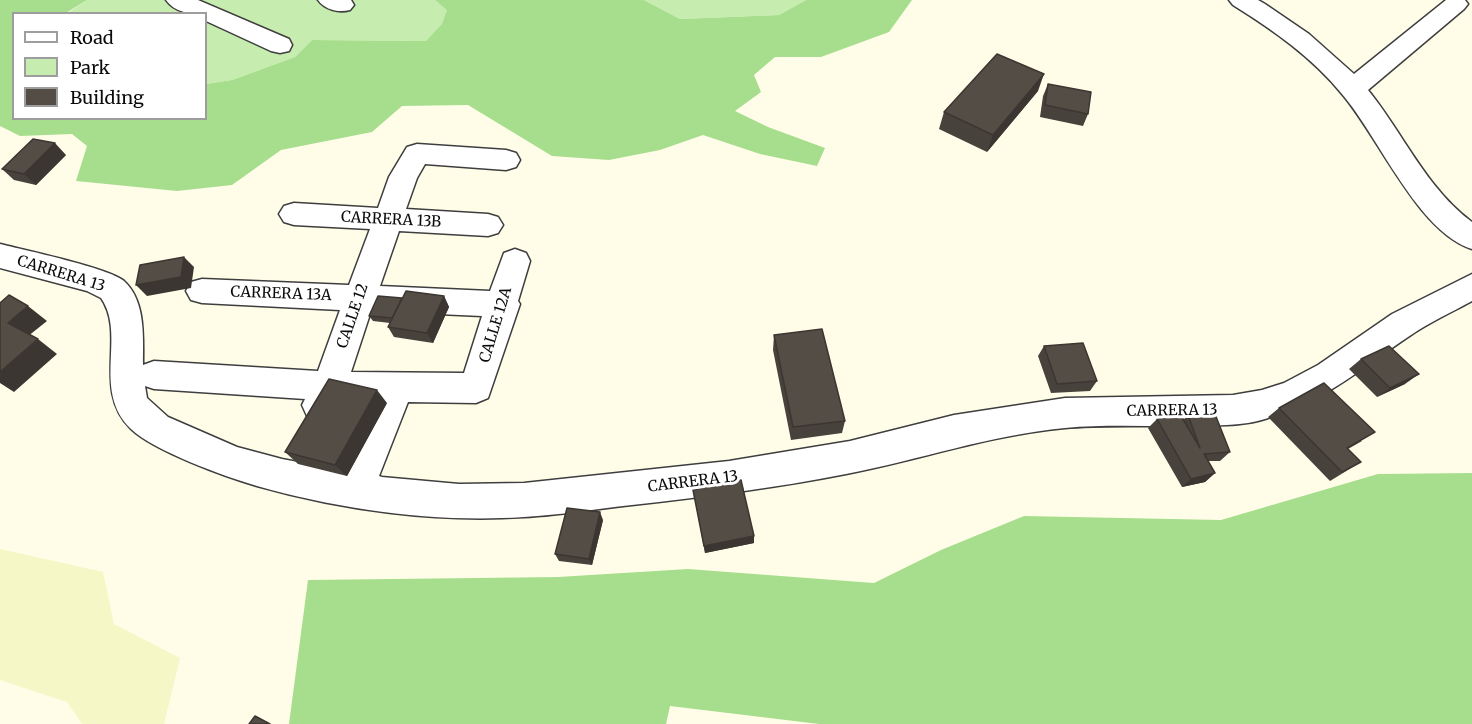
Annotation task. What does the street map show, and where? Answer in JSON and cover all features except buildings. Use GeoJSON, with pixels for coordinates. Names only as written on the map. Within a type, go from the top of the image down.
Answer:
{"type":"FeatureCollection","features":[{"type":"Feature","properties":{"kind":"street"},"geometry":{"type":"LineString","coordinates":[[178,0],[205,12]]}},
{"type":"Feature","properties":{"kind":"street"},"geometry":{"type":"LineString","coordinates":[[1241,0],[1309,47],[1353,88],[1426,195],[1462,232],[1472,238]]}},
{"type":"Feature","properties":{"kind":"street"},"geometry":{"type":"LineString","coordinates":[[1353,88],[1456,4]]}},
{"type":"Feature","properties":{"kind":"street"},"geometry":{"type":"LineString","coordinates":[[207,13],[280,45]]}},
{"type":"Feature","properties":{"kind":"street","name":"CALLE 12"},"geometry":{"type":"LineString","coordinates":[[282,476],[329,386],[403,177],[417,154],[506,160]]}},
{"type":"Feature","properties":{"kind":"street","name":"CARRERA 13B"},"geometry":{"type":"LineString","coordinates":[[294,214],[488,225]]}},
{"type":"Feature","properties":{"kind":"street","name":"CARRERA 13"},"geometry":{"type":"LineString","coordinates":[[0,256],[112,289],[120,300],[126,319],[127,375],[131,403],[142,417],[156,428],[232,462],[282,476],[355,490],[459,501],[524,500],[729,478],[850,458],[954,431],[1065,413],[1233,410],[1262,405],[1294,394],[1330,375],[1403,323],[1472,286]]}},
{"type":"Feature","properties":{"kind":"street","name":"CALLE 12A"},"geometry":{"type":"LineString","coordinates":[[397,388],[476,388],[504,304],[515,261]]}},
{"type":"Feature","properties":{"kind":"street","name":"CARRERA 13A"},"geometry":{"type":"LineString","coordinates":[[202,291],[504,304]]}},
{"type":"Feature","properties":{"kind":"street"},"geometry":{"type":"LineString","coordinates":[[154,375],[397,388],[355,490]]}},
{"type":"Feature","properties":{"kind":"green space"},"geometry":{"type":"Polygon","coordinates":[[[0,0],[87,0],[68,12],[12,12],[12,120],[207,120],[207,84],[232,80],[295,57],[312,40],[426,41],[442,24],[447,10],[435,0],[644,0],[680,19],[779,15],[806,0],[912,0],[889,32],[821,57],[775,57],[754,75],[761,92],[735,111],[768,127],[825,148],[817,166],[760,154],[703,135],[660,150],[609,160],[552,156],[468,105],[402,106],[372,132],[281,150],[232,185],[177,191],[76,181],[87,146],[72,134],[20,136],[0,126],[0,0]]]}},
{"type":"Feature","properties":{"kind":"green space"},"geometry":{"type":"Polygon","coordinates":[[[87,0],[435,0],[448,10],[443,24],[426,41],[312,40],[295,57],[232,80],[207,84],[207,12],[69,12],[87,0]]]}},
{"type":"Feature","properties":{"kind":"green space"},"geometry":{"type":"Polygon","coordinates":[[[644,0],[806,0],[779,15],[680,19],[644,0]]]}},
{"type":"Feature","properties":{"kind":"green space"},"geometry":{"type":"Polygon","coordinates":[[[1472,473],[1472,724],[819,724],[670,706],[666,724],[289,724],[308,580],[558,577],[688,569],[874,583],[941,550],[1024,516],[1221,520],[1378,474],[1472,473]]]}},
{"type":"Feature","properties":{"kind":"green space"},"geometry":{"type":"Polygon","coordinates":[[[0,549],[103,572],[114,624],[180,658],[164,724],[82,724],[67,702],[0,680],[0,549]]]}}]}
